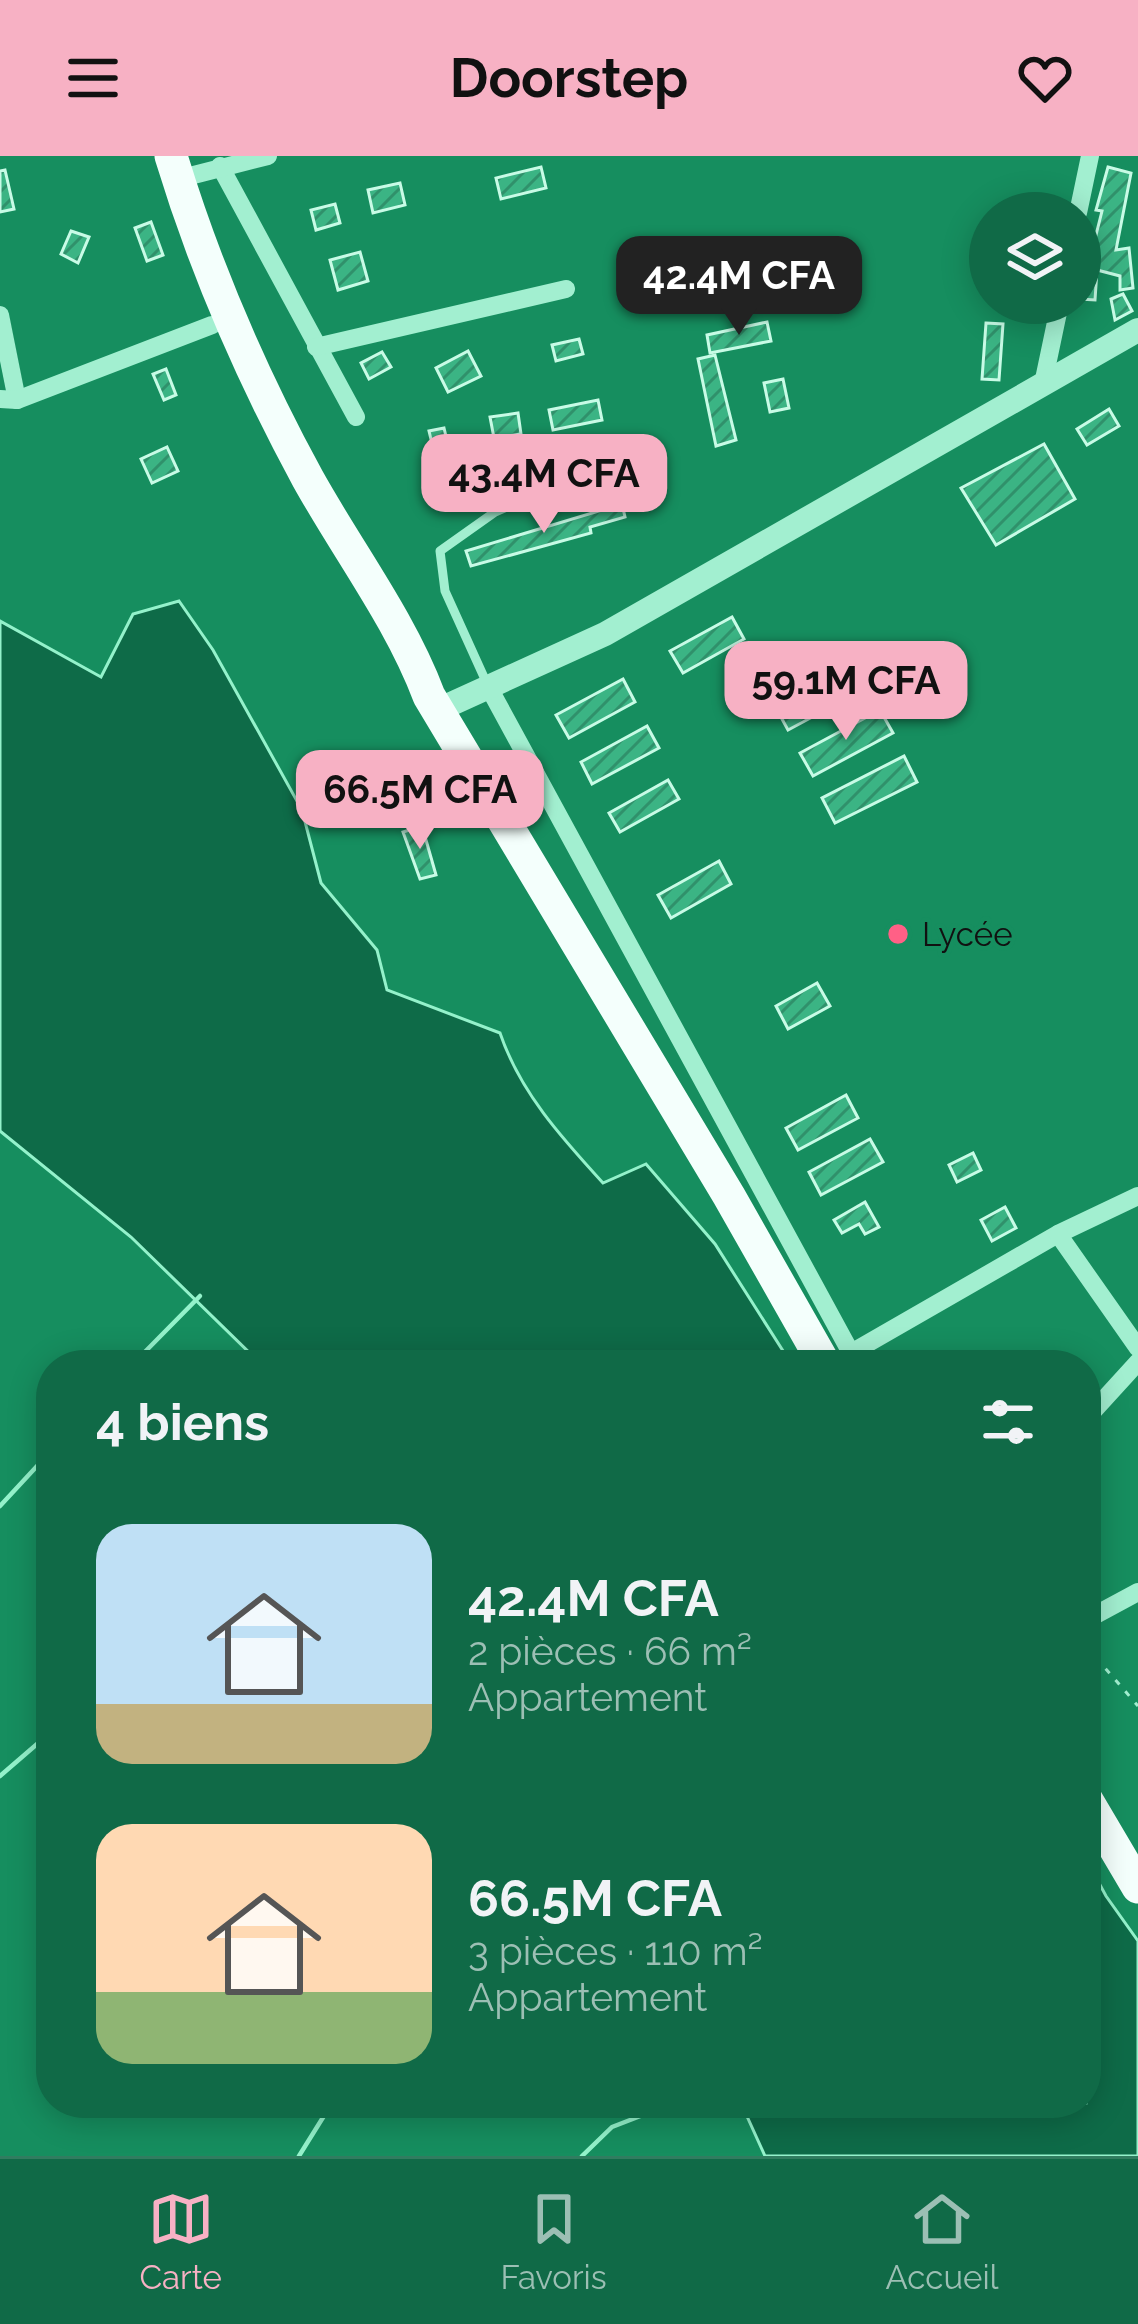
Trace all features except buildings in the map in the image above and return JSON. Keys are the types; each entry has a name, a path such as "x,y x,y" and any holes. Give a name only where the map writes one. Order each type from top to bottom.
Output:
{"highway":[{"path":"152,156 212,325 294,486 407,673 434,703"},
{"path":"174,167 242,351 309,479 416,661 434,703 729,1196 834,1350"},
{"path":"1101,1824 1138,1887"}],"street":[{"path":"174,167 220,166 268,156"},
{"path":"1082,192 1090,156"},
{"path":"220,166 356,417"},
{"path":"316,346 566,289"},
{"path":"0,316 9,400 212,325"},
{"path":"1043,384 1056,324"},
{"path":"434,703 488,686 605,634 1138,330"},
{"path":"488,686 836,1350"},
{"path":"862,1350 1058,1234 1138,1196"},
{"path":"1058,1234 1138,1348"},
{"path":"1101,1403 1138,1362"},
{"path":"1101,1612 1138,1592"}],"lane":[{"path":"488,686 446,591 440,551 495,512 542,492"}],"path":[{"path":"1101,1663 1138,1706"}],"shaded area":[{"path":"179,601 213,650 302,810 321,883 377,950 387,990 500,1033 530,1094 603,1183 646,1164 715,1244 782,1350 247,1350 131,1237 0,1131 0,621 101,677 133,614"},
{"path":"1101,1887 1138,1941 1138,2156 765,2156 748,2118 1101,2118"}],"waterway":[{"path":"147,1350 200,1296"},
{"path":"0,1506 36,1467"},
{"path":"0,1776 36,1745"},
{"path":"299,2156 323,2118"},
{"path":"582,2156 612,2127 635,2118"}],"place":[{"name":"Lycée","path":"898,934"}]}
